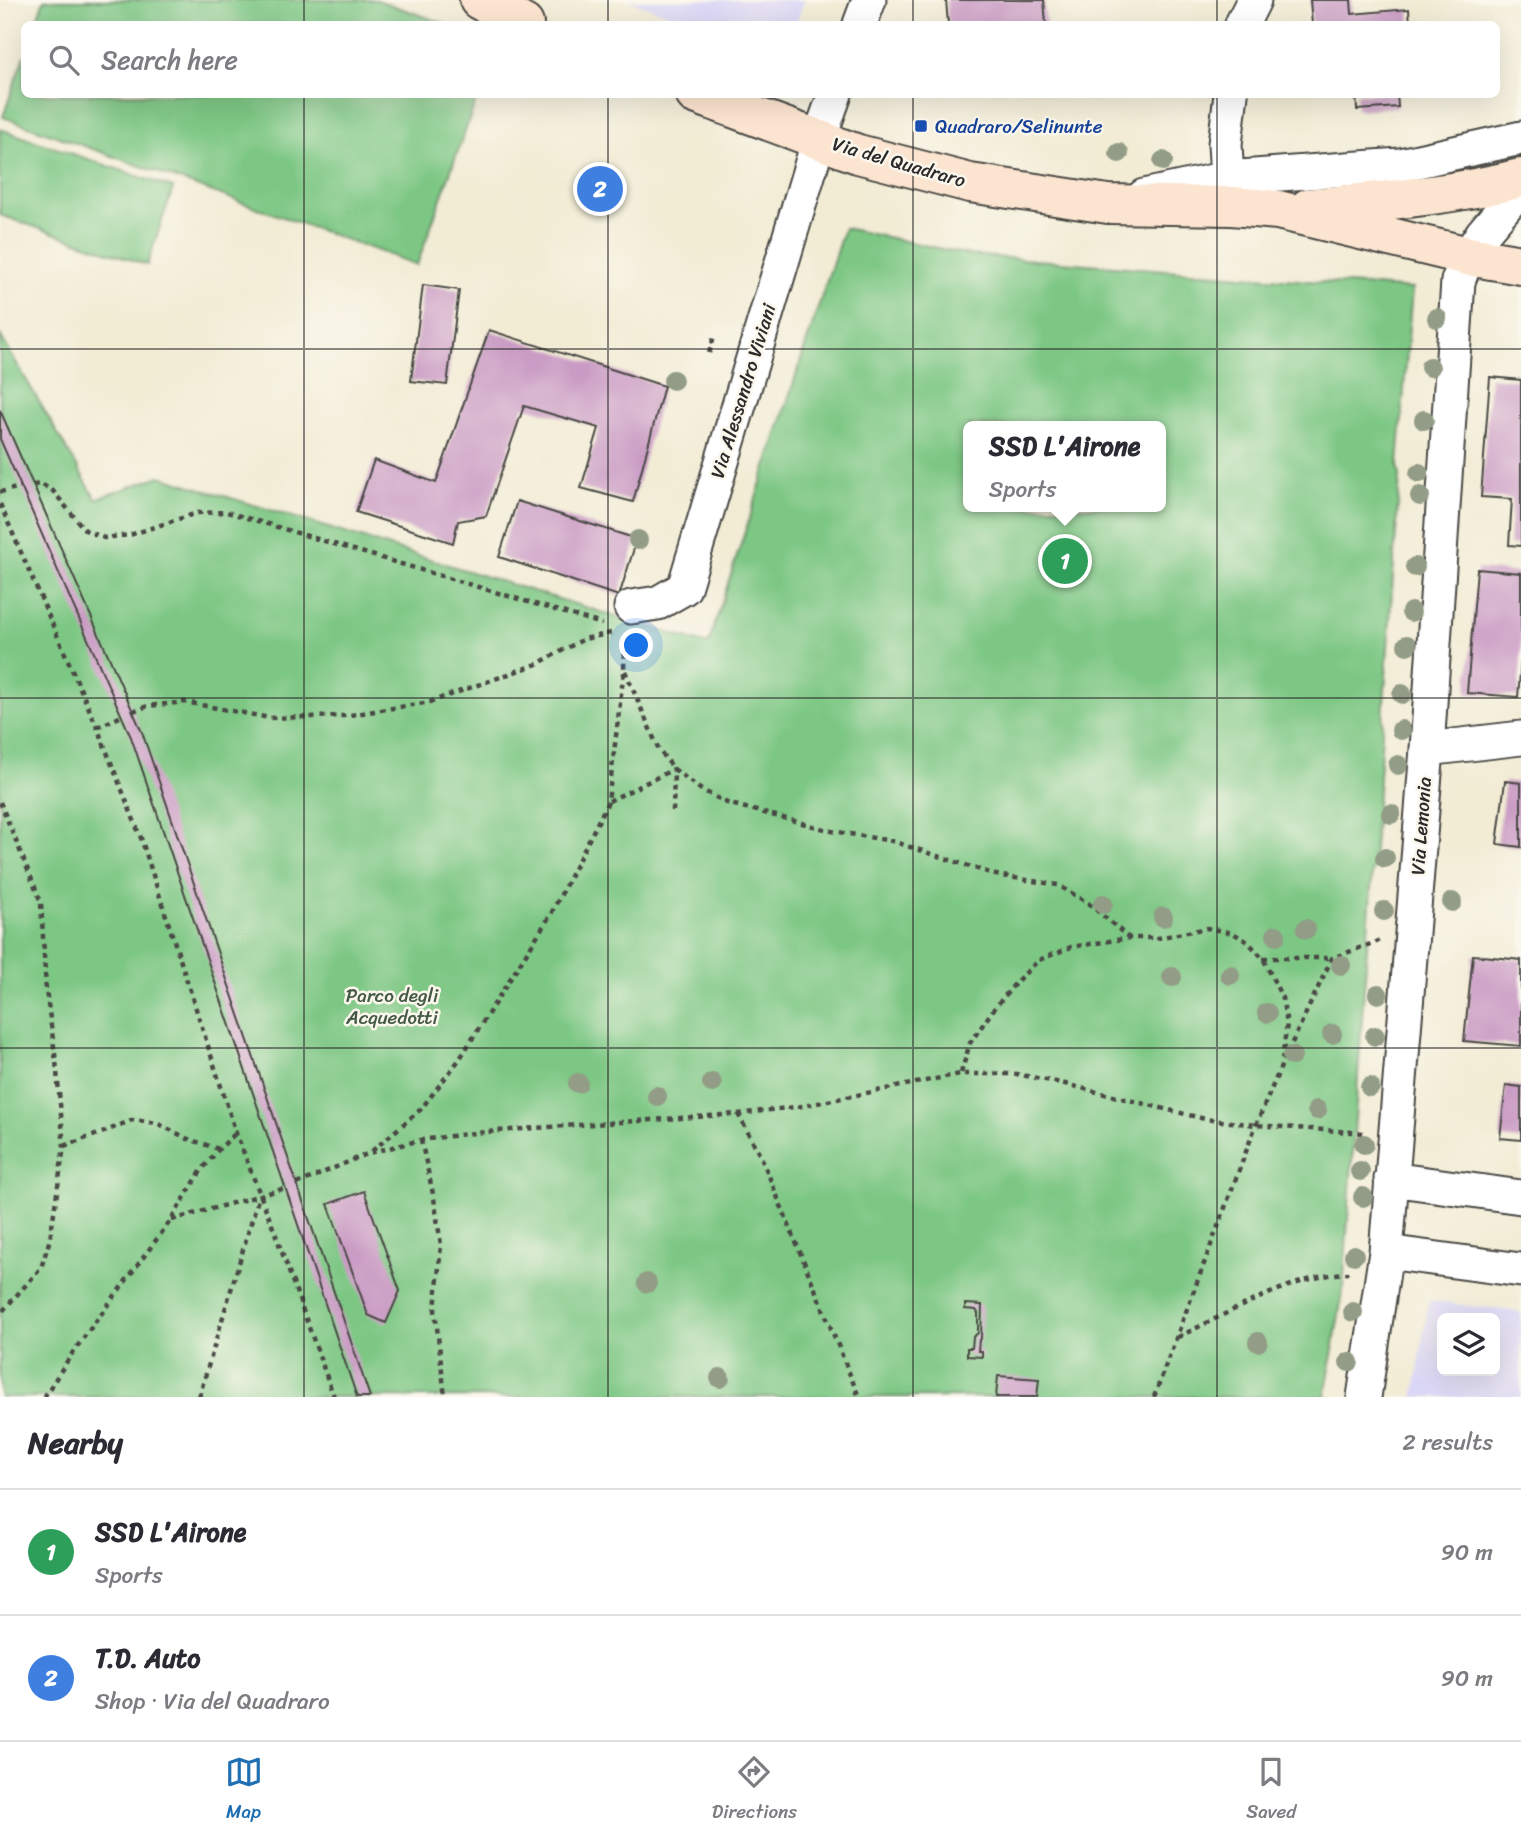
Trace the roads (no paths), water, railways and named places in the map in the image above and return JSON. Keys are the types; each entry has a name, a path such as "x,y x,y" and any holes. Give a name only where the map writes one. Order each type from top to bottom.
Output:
{"main road":[{"path":"480,0 518,21"},
{"name":"Via del Quadraro","path":"706,98 858,153 970,183 1108,204 1230,192 1278,211 1468,256 1521,265"},
{"name":"Via del Quadraro","path":"1278,211 1410,198 1478,188 1521,178"}],"street":[{"path":"861,21 869,0"},
{"path":"1244,21 1254,0"},
{"name":"Via Alessandro Viviani","path":"619,622 684,588 722,456 834,98"},
{"path":"1230,192 1225,144 1231,98"},
{"name":"Via del Quadraro","path":"1230,192 1399,165 1521,138"},
{"path":"1468,256 1482,234 1521,188"},
{"path":"1468,256 1521,245"},
{"name":"Via Lemonia","path":"1364,1397 1386,1252 1427,749 1458,281 1468,256"},
{"path":"1427,749 1521,738"},
{"path":"1391,1179 1521,1197"},
{"path":"1386,1252 1521,1270"}],"place":[{"name":"Quadraro/Selinunte","path":"921,126"},
{"name":"T.D. Auto","path":"600,189"},
{"name":"SSD L'Airone","path":"1065,561"}],"park label":[{"name":"Parco degli Acquedotti","path":"392,1006"}]}
